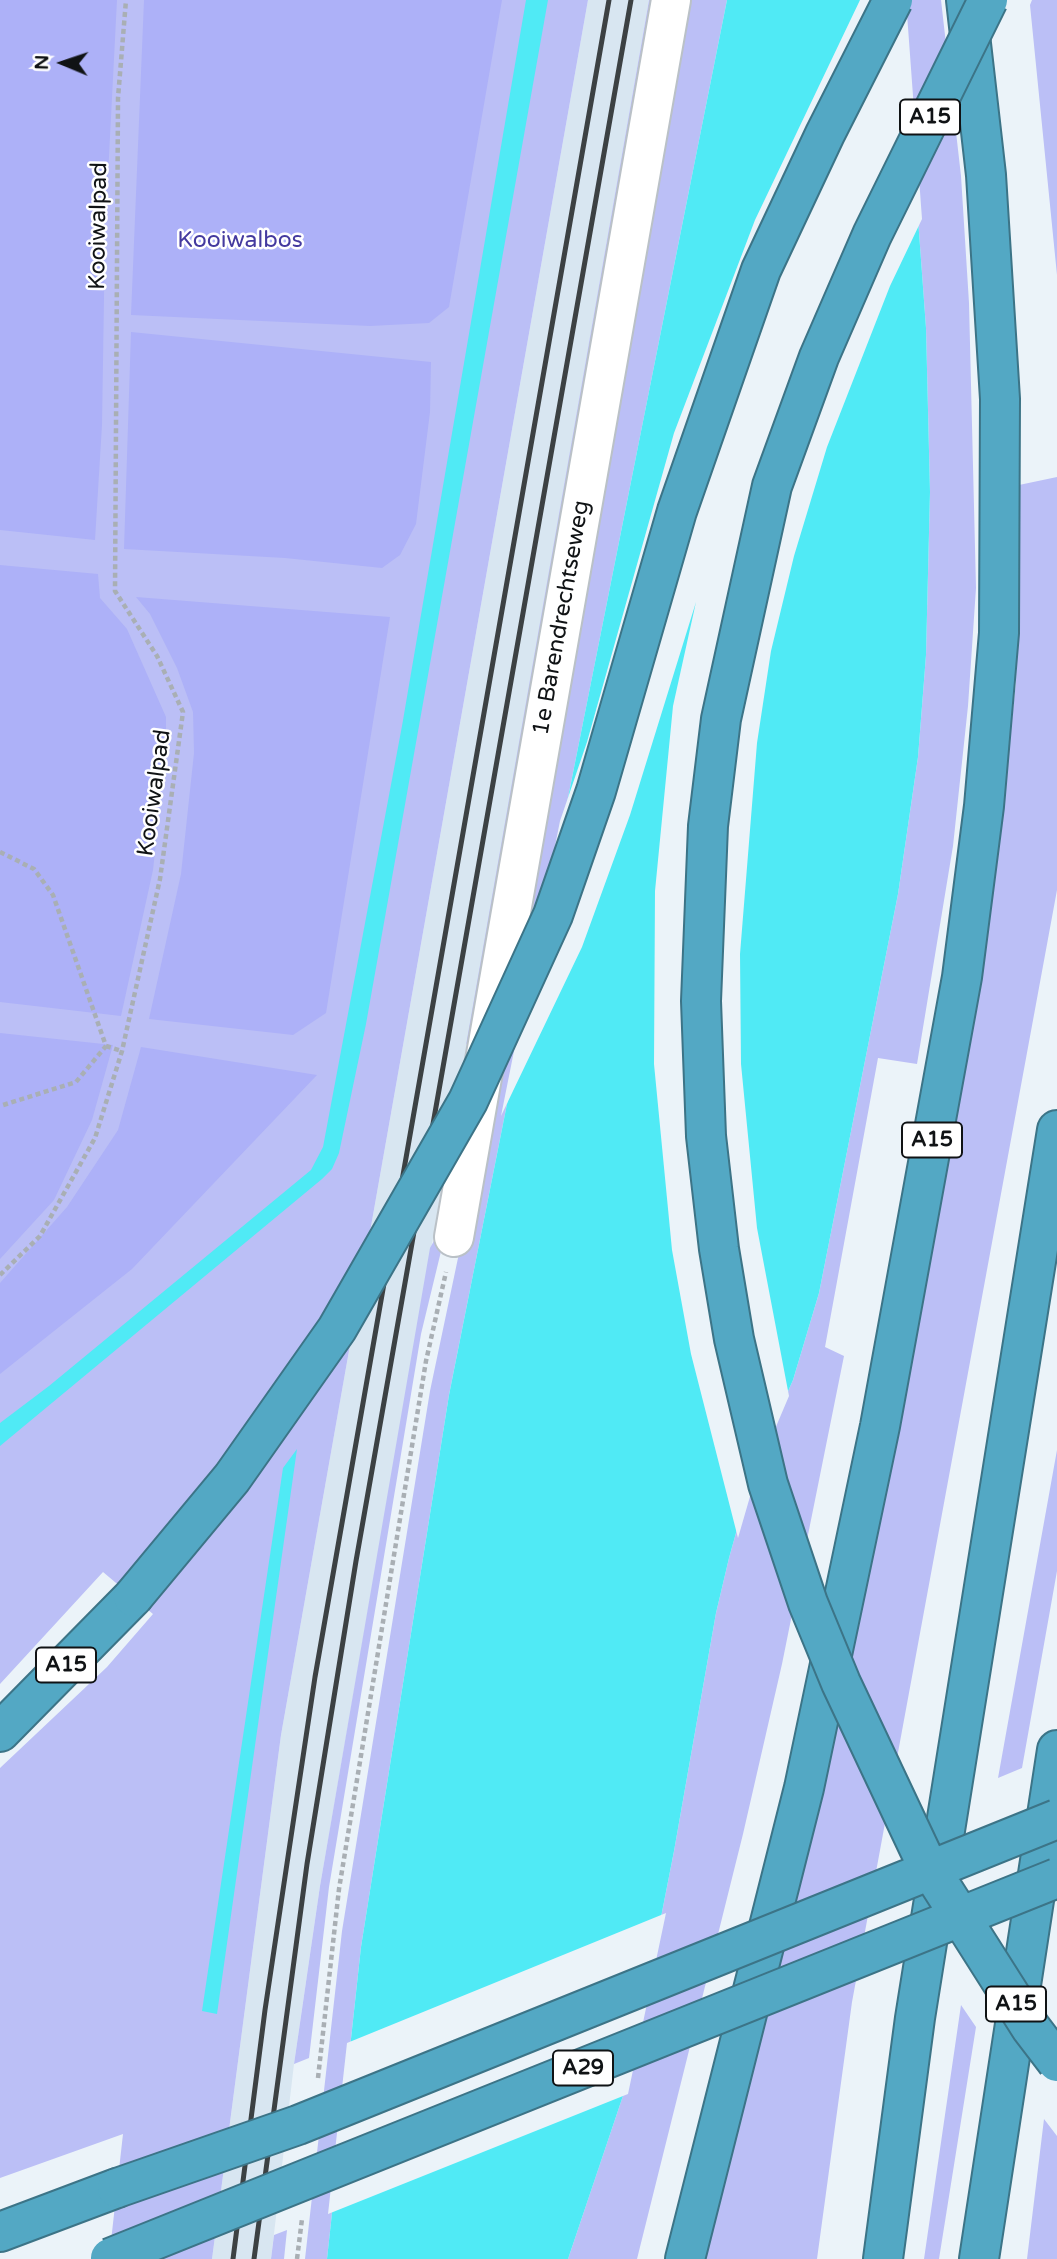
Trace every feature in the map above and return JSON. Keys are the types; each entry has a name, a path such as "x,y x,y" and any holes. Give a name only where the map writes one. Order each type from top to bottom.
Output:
{"highway":[{"name":"A15","path":"0,1732 133,1597 232,1478 337,1329 468,1101 553,915 596,791 677,511 761,270 825,134 893,0"},
{"name":"A15","path":"685,2259 804,1788 880,1426 962,977 984,806 999,633 1000,399 986,175 966,0"},
{"name":"A15","path":"988,0 872,235 819,357 772,486 721,719 708,826 701,1001 706,1136 719,1249 734,1339 768,1484 799,1576 841,1683 925,1861 1031,2028 1057,2062"},
{"path":"883,2259 919,1990 1057,1130"},
{"name":"A15","path":"979,2259 1057,1750"},
{"name":"A29","path":"0,2232 298,2125 1057,1819"},
{"name":"A29","path":"109,2259 1057,1878"}],"lane":[{"name":"1e Barendrechtseweg","path":"454,1237 671,0"}],"path":[{"name":"Kooiwalpad","path":"0,1275 40,1236 95,1138 122,1051 160,879 183,712 158,656 115,591 118,125 126,0"},
{"path":"0,852 34,869 53,895 106,1046"},
{"path":"106,1046 122,1051"},
{"path":"0,1106 76,1082 106,1046"},
{"path":"317,2081 339,1889 424,1370 454,1237"},
{"path":"297,2259 302,2218"}],"shaded area":[{"path":"526,0 548,0 366,1024 339,1153 332,1169 322,1179 0,1446 0,1423 49,1386 311,1170 323,1147 402,726"},
{"path":"588,0 649,0 320,1886 294,2064 271,2259 212,2259 281,1735"},
{"path":"727,0 902,0 926,328 930,492 926,655 918,757 898,894 819,1293 793,1380 754,1468 716,1613 674,1851 630,2075 568,2259 327,2259 361,1947 449,1395"},
{"path":"297,1449 217,2014 202,2011 283,1468"}],"green space":[{"name":"Kooiwalbos","path":"0,0 588,0 281,1735 212,2259 109,2259 123,2134 0,2178 0,1768 107,1667 153,1614 103,1572 0,1684"},
{"path":"0,0 117,0 105,234 102,425 95,540 0,530"},
{"path":"144,0 502,0 449,307 429,323 370,326 131,315"},
{"path":"649,0 657,0 486,1006 466,1045"},
{"path":"680,0 727,0 449,1395 361,1947 327,2259 305,2259 342,1931 430,1391 462,1239"},
{"path":"902,0 941,0 961,176 969,303 976,588 968,706 953,846 917,1064 878,1058 825,1347 844,1356 782,1664 743,1834 637,2259 568,2259 630,2075 674,1851 716,1613 754,1468 793,1380 819,1293 898,894 918,757 926,655 930,492 926,328"},
{"path":"1032,0 1057,0 1057,275 1030,5"},
{"path":"131,332 431,362 430,412 416,524 400,555 382,568 285,558 124,549"},
{"path":"1057,477 1057,890 852,2002 817,2259 703,2259 760,2040 859,1623 972,1028 994,881 1016,682 1019,485"},
{"path":"0,565 98,574 100,598 127,629 166,717 166,752 153,870 121,1016 0,1002"},
{"path":"136,597 390,617 326,1013 293,1035 149,1019 181,874 194,753 193,712 177,668 150,614"},
{"path":"0,1033 113,1045 92,1120 54,1200 0,1259"},
{"path":"141,1047 317,1075 132,1269 0,1374 0,1283 67,1207 118,1130"},
{"path":"451,1210 421,1334 329,1887 309,2058 294,2064 320,1886 430,1248"},
{"path":"1057,1450 1057,1571 1022,1768 998,1778"},
{"path":"961,2005 976,2027 939,2259 924,2259"},
{"path":"1044,2119 1057,2136 1057,2259 1027,2259"},
{"path":"287,2230 284,2259 271,2259 274,2235"}],"pier":[{"path":"860,0 906,0 922,219 890,286 827,447 794,556 771,651 757,743 740,954 741,1064 757,1228 789,1396 758,1469 738,1538 691,1354 672,1250 654,1064 655,891 673,706 696,602 630,815 582,947 501,1116 560,821 587,742 674,433 755,220"},
{"path":"666,1913 628,2094 328,2214 347,2043"}],"railway":[{"path":"233,2259 265,2010 315,1677 609,0"},
{"path":"254,2259 307,1864 356,1561 631,0"}]}
